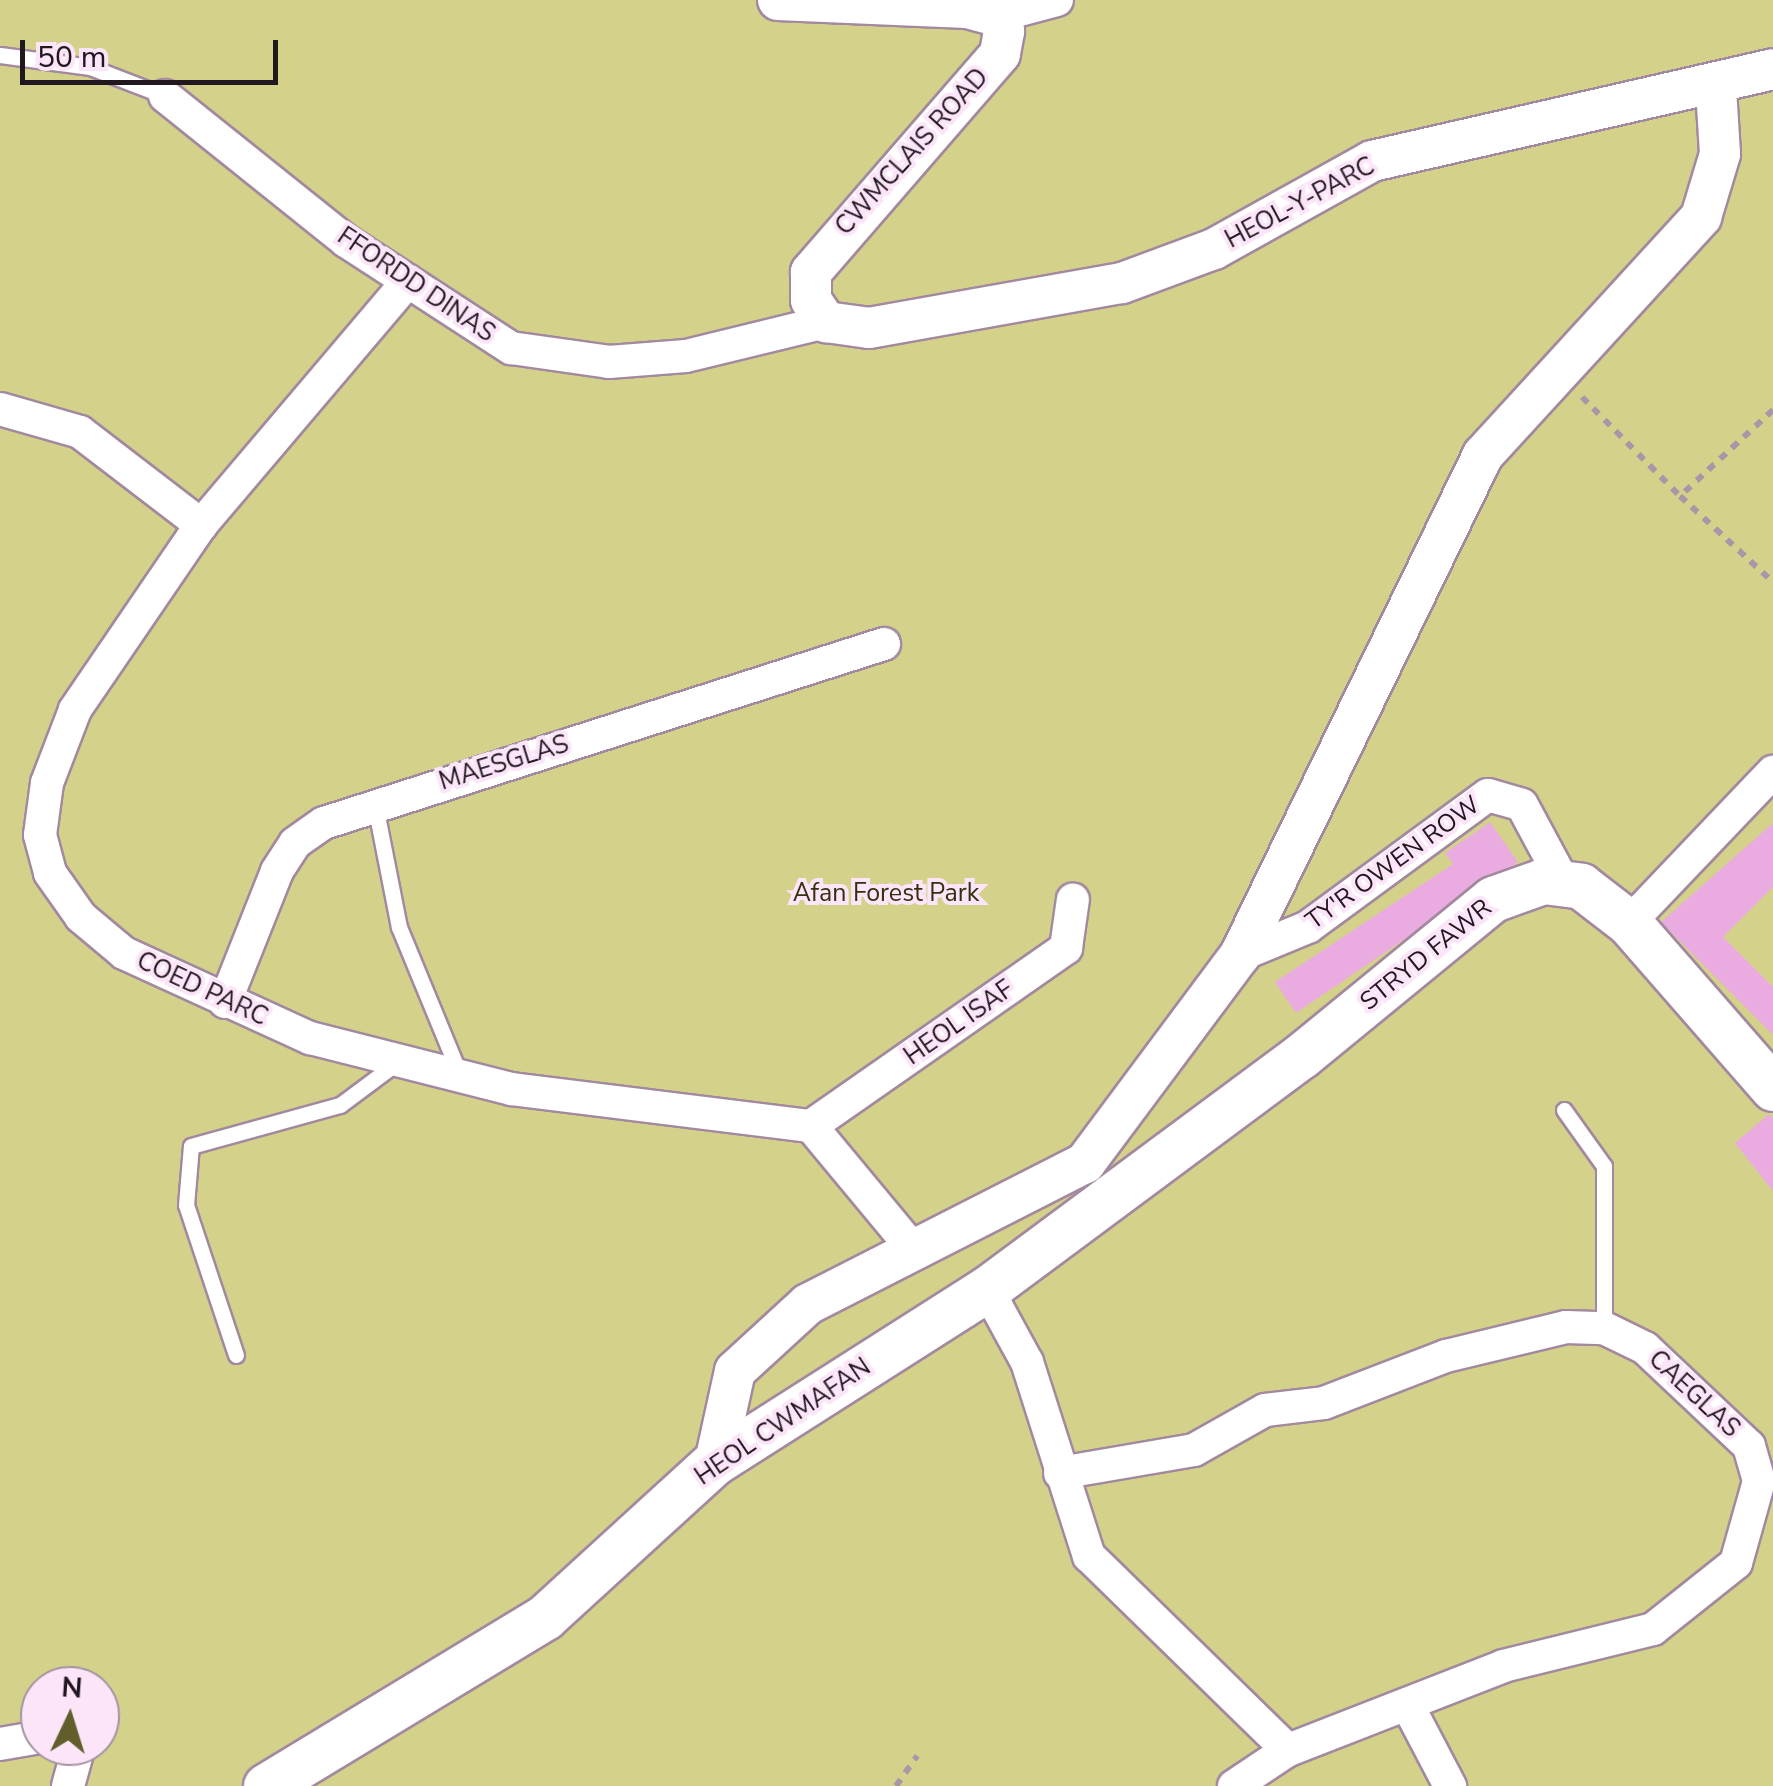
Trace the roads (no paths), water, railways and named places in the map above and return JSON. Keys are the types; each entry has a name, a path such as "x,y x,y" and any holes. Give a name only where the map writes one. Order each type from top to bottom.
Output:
{"main road":[{"path":"1563,882 1629,923 1773,1088"},
{"name":"STRYD FAWR","path":"1302,1056 1493,899 1563,882"},
{"name":"HEOL CWMAFAN","path":"266,1786 545,1618 715,1462 987,1289 1302,1056"}],"street":[{"path":"778,0 996,16 1057,0"},
{"name":"CWMCLAIS ROAD","path":"826,322 811,300 811,272 1000,54 996,16"},
{"name":"HEOL-Y-PARC","path":"826,322 869,328 1122,283 1214,249 1372,161 1716,88 1773,69"},
{"path":"715,1462 734,1370 808,1304 1085,1162 1240,955 1483,456 1554,370 1701,217 1720,154 1716,88"},
{"name":"FFORDD DINAS","path":"165,96 408,281 511,348 609,362 686,356 826,322"},
{"name":"COED PARC","path":"408,281 201,524 74,710 40,834 50,873 81,917 124,953 226,1002 396,1064 460,1078 811,1126"},
{"path":"0,409 80,432 201,524"},
{"name":"MAESGLAS","path":"226,1002 295,843 375,805 884,644"},
{"path":"1629,923 1773,772"},
{"name":"TY'R OWEN ROW","path":"1240,955 1308,927 1488,795 1522,805 1563,882"},
{"name":"HEOL ISAF","path":"811,1126 1066,948 1073,899"},
{"path":"811,1126 914,1250"},
{"path":"987,1289 1026,1362 1089,1556 1288,1750"},
{"name":"CAEGLAS","path":"1060,1473 1194,1450 1264,1410 1324,1403 1446,1356 1566,1327 1604,1328 1645,1348 1748,1446 1759,1481 1736,1563 1653,1629 1504,1666 1288,1750 1234,1786"},
{"path":"1407,1704 1450,1786"}],"lane":[{"path":"0,56 90,67 165,96"},
{"path":"375,805 399,927 460,1078"},
{"path":"236,1355 186,1204 191,1146 340,1105 396,1064"},
{"path":"1564,1110 1604,1166 1604,1328"}],"park label":[{"name":"Afan Forest Park","path":"886,893"}]}
